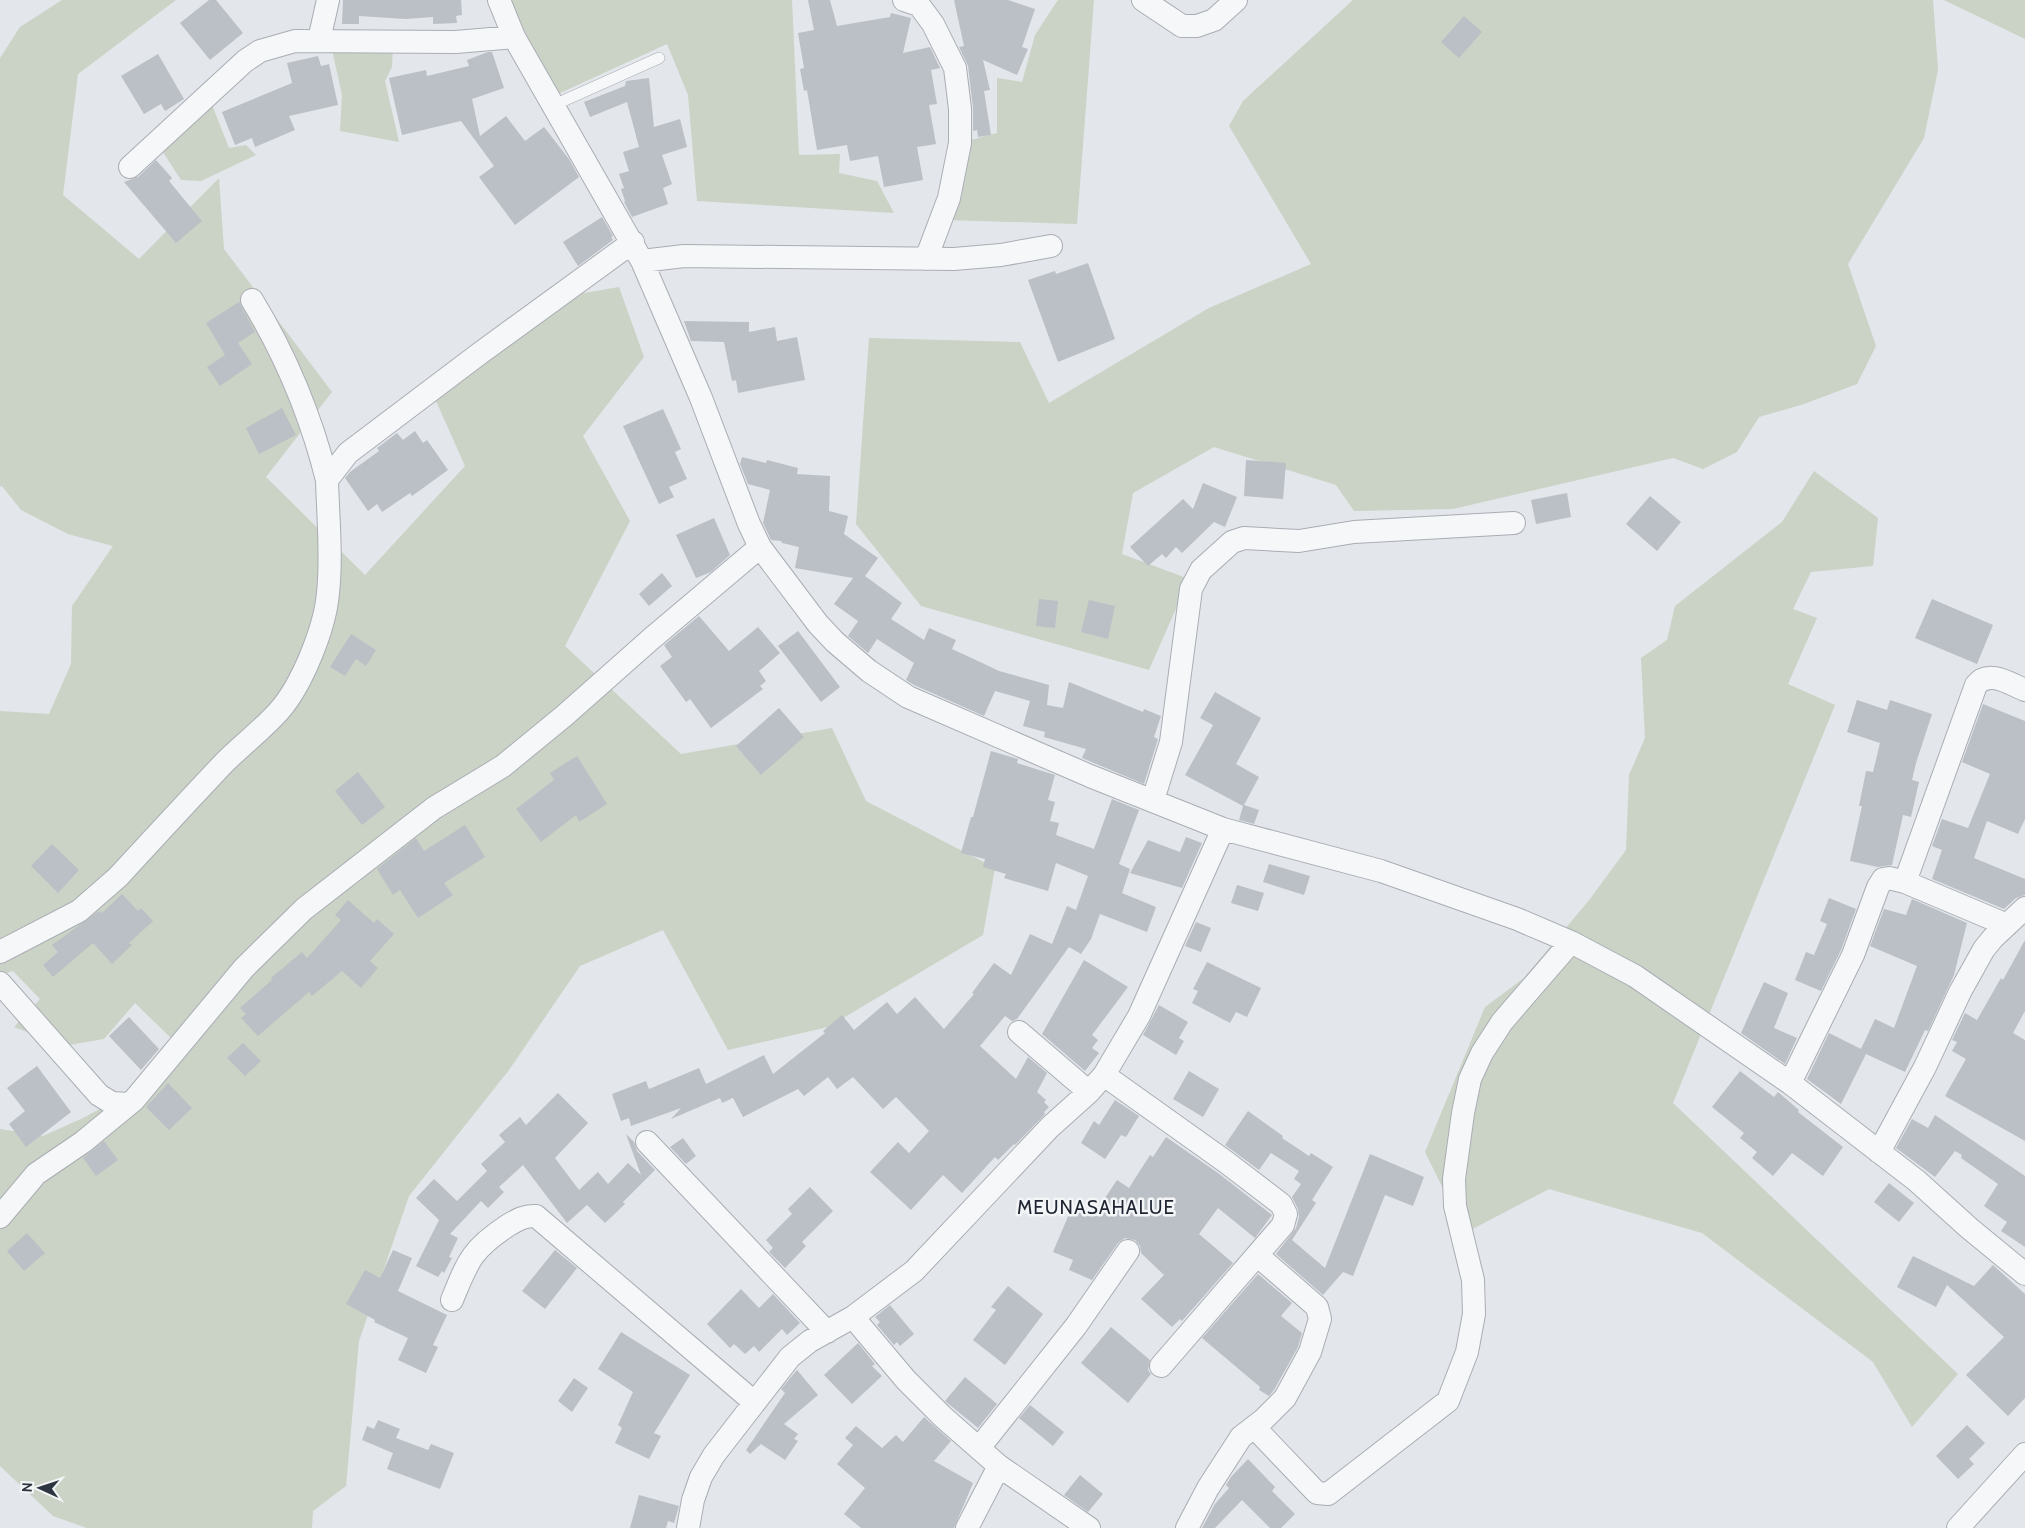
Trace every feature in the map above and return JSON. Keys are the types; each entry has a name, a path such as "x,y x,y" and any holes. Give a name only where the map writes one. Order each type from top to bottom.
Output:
{"street":[{"path":"319,40 328,0"},
{"path":"499,0 514,37 638,251 701,398 749,524 760,547 818,624 835,642 869,671 908,697 1090,776 1223,829 1381,871 1517,919 1571,942 1635,976 1790,1083 1917,1181 1968,1228 2025,1274"},
{"path":"904,0 919,5 932,24 955,68 960,109 960,143 949,198 926,259"},
{"path":"1143,0 1182,26 1197,26 1214,20 1236,0"},
{"path":"130,167 245,61 260,51 295,40 456,42 514,37"},
{"path":"327,480 348,453 479,354 638,251 684,256 954,259 1001,255 1051,246"},
{"path":"0,952 79,911 118,877 226,762 279,711 291,695 314,646 328,594 327,480 319,446 298,388 275,337 252,300"},
{"path":"1153,800 1171,742 1191,589 1201,570 1232,542 1244,538 1298,541 1354,532 1514,523"},
{"path":"0,1217 36,1174 83,1142 129,1104 156,1075 244,968 304,909 434,808 503,766 760,547"},
{"path":"1905,882 1976,685 1979,681 1988,677 2000,679 2025,690"},
{"path":"688,1528 692,1500 701,1478 714,1455 790,1358 810,1342 853,1317 914,1271 1050,1127 1089,1092 1104,1075 1138,1016 1223,829"},
{"path":"1790,1083 1854,955 1883,879 1889,878 1905,882 2007,925"},
{"path":"1880,1152 1925,1067 1960,992 1984,949 2025,908"},
{"path":"1254,1427 1317,1493 1328,1494 1448,1401 1467,1352 1474,1314 1473,1280 1455,1206 1454,1179 1462,1113 1470,1079 1482,1052 1502,1022 1571,942"},
{"path":"0,982 99,1095 112,1103 129,1104"},
{"path":"1019,1032 1089,1092"},
{"path":"1104,1075 1226,1162 1281,1204 1286,1214 1283,1225 1160,1366"},
{"path":"647,1142 827,1332"},
{"path":"452,1300 467,1264 479,1247 520,1218 536,1216 754,1402"},
{"path":"979,1448 1076,1326 1128,1251"},
{"path":"1187,1528 1208,1488 1241,1437 1285,1398 1310,1352 1320,1319 1317,1307 1257,1255"},
{"path":"853,1317 906,1380 943,1417 999,1466 1088,1528"},
{"path":"1958,1528 2025,1454"},
{"path":"967,1528 999,1466"}],"lane":[{"path":"554,105 659,58"}],"green space":[{"path":"62,0 176,0 78,74 63,195 139,259 219,178 224,249 332,392 266,477 365,575 465,466 433,394 556,298 619,287 644,357 583,436 630,521 565,646 681,754 832,728 866,801 995,868 983,935 828,1027 728,1050 663,930 580,966 509,1070 409,1196 359,1341 346,1486 313,1511 312,1528 87,1528 53,1516 0,1466 0,1129 43,1136 83,1118 144,1085 173,1040 135,1003 104,1039 63,1046 14,1027 40,999 13,971 0,975 0,711 49,714 71,664 72,606 113,546 68,534 21,510 2,486 0,487 0,58 20,27"},
{"path":"508,0 792,0 799,155 840,154 839,173 877,181 894,213 697,201 688,95 667,44 558,94"},
{"path":"1058,0 1094,0 1077,224 947,220 971,140 997,133 997,78 1022,82 1035,35"},
{"path":"1353,0 1933,0 1938,70 1924,138 1848,264 1876,346 1857,384 1804,404 1759,417 1737,452 1703,469 1673,458 1453,509 1354,511 1336,485 1214,447 1133,493 1122,554 1189,579 1149,670 921,606 856,524 869,338 1020,342 1049,403 1209,308 1311,264 1229,126 1243,101"},
{"path":"1944,0 2025,0 2025,39"},
{"path":"331,45 393,47 392,67 385,81 399,142 340,131 342,95"},
{"path":"212,105 229,148 246,145 256,155 201,181 181,180 161,149"},
{"path":"1814,471 1878,518 1873,566 1811,572 1793,609 1817,618 1788,684 1835,705 1673,1103 1958,1374 1912,1427 1873,1362 1702,1233 1549,1189 1465,1233 1425,1152 1485,1007 1524,978 1590,899 1626,850 1629,775 1645,738 1641,658 1667,640 1675,606 1782,522"}],"building":[{"path":"209,0 216,0 243,33 210,60 180,23"},
{"path":"343,0 461,0 462,15 456,16 457,23 433,24 433,17 406,19 359,16 359,24 342,24"},
{"path":"808,0 830,0 837,26 890,17 891,13 911,18 903,53 930,47 940,68 931,70 937,104 929,105 936,144 917,147 923,180 884,187 878,156 850,161 847,145 817,150 807,90 804,91 800,69 804,68 798,33 814,30"},
{"path":"954,0 1008,0 1035,9 1022,47 1028,49 1017,75 983,60 990,90 984,91 991,135 978,137 977,130 973,131 973,108 968,66 959,47 964,46"},
{"path":"1464,16 1482,32 1459,58 1441,42"},
{"path":"492,52 504,88 472,99 480,136 506,116 525,141 544,127 569,159 579,177 515,225 479,177 494,166 461,121 402,135 389,78 426,70 427,76 469,66 467,60"},
{"path":"158,54 184,99 165,111 161,104 144,114 121,76"},
{"path":"318,56 321,66 329,64 338,105 289,116 295,130 255,147 252,138 235,145 222,112 292,83 287,63"},
{"path":"649,78 654,127 680,119 687,147 662,155 672,184 663,188 668,204 632,217 624,202 621,189 624,188 619,174 629,171 623,152 639,147 627,102 590,117 584,102 625,86 626,81"},
{"path":"156,160 172,178 169,181 202,221 176,243 124,182 138,177"},
{"path":"602,217 613,236 611,237 613,240 578,266 563,242"},
{"path":"1088,263 1115,339 1058,362 1028,280 1055,271 1056,274"},
{"path":"239,302 255,332 238,343 252,364 220,386 207,367 225,355 206,323"},
{"path":"684,321 749,322 749,332 775,327 777,341 797,337 805,380 738,393 736,380 732,381 724,342 691,341"},
{"path":"282,408 296,435 259,454 246,428"},
{"path":"663,409 681,449 675,452 687,479 669,487 674,497 659,504 623,426"},
{"path":"415,431 423,443 427,440 448,470 412,496 410,493 382,512 377,504 368,511 345,478 350,472 379,451 377,448 397,433 403,440"},
{"path":"742,457 766,463 767,460 798,468 797,474 830,476 829,511 848,516 844,534 878,558 865,576 902,603 891,619 924,640 929,628 956,640 952,649 999,671 1049,685 1047,705 1063,708 1069,682 1143,712 1144,709 1161,716 1154,737 1158,739 1144,784 1082,758 1086,749 1044,737 1045,732 1023,726 1030,701 995,691 984,716 906,680 914,663 877,639 868,653 848,636 858,621 834,604 853,578 795,568 799,547 771,540 763,523 770,490 748,484 740,464"},
{"path":"1246,460 1286,463 1283,499 1244,496"},
{"path":"1203,483 1237,497 1225,527 1214,522 1182,553 1176,547 1166,558 1162,554 1148,566 1130,547 1183,499 1193,509"},
{"path":"1567,493 1571,517 1536,524 1531,500"},
{"path":"1650,496 1681,522 1657,551 1626,524"},
{"path":"714,518 730,555 711,572 696,578 676,535"},
{"path":"662,573 672,586 649,606 639,594"},
{"path":"1039,599 1058,601 1055,628 1036,626"},
{"path":"1932,599 1993,625 1977,664 1915,638"},
{"path":"1089,600 1115,606 1108,639 1081,632"},
{"path":"699,616 729,651 758,627 780,653 759,671 766,681 760,686 763,689 711,728 690,699 686,702 660,666 672,657 664,645"},
{"path":"798,631 840,687 821,702 778,646"},
{"path":"351,634 376,650 366,666 356,659 345,676 330,667"},
{"path":"1215,692 1261,718 1236,764 1259,777 1244,805 1259,810 1254,824 1239,820 1243,806 1185,775 1213,725 1200,718"},
{"path":"1857,700 1887,710 1890,700 1932,714 1912,780 1919,782 1911,817 1903,815 1892,865 1878,867 1850,861 1862,806 1859,806 1866,771 1873,772 1880,743 1847,732"},
{"path":"1983,704 2025,721 2025,819 2018,834 1987,821 1974,858 2025,879 2025,895 2016,898 2004,909 1932,879 1942,850 1932,846 1942,819 1968,828 1990,774 1962,762"},
{"path":"779,708 804,737 761,775 736,746"},
{"path":"991,751 1018,759 1017,763 1055,775 1048,800 1055,802 1050,821 1059,823 1056,835 1094,849 1112,799 1139,810 1119,864 1130,869 1122,893 1156,907 1147,932 1100,914 1091,939 1081,954 1069,947 1017,1019 1012,1021 1005,1016 980,1046 1016,1079 1028,1057 1047,1073 1037,1092 1046,1100 1044,1102 1049,1107 1044,1112 1045,1114 1015,1145 998,1160 995,1157 962,1193 943,1175 911,1210 870,1172 898,1142 909,1153 929,1131 896,1097 883,1109 853,1077 837,1089 828,1077 804,1096 798,1089 743,1117 733,1098 722,1103 720,1098 671,1119 681,1108 631,1126 629,1118 621,1121 612,1094 646,1081 649,1089 699,1068 706,1084 764,1055 773,1074 825,1033 823,1031 842,1015 854,1030 887,1002 897,1014 915,997 944,1029 974,994 972,993 994,963 1011,975 1030,934 1052,944 1067,906 1076,910 1088,876 1056,863 1048,891 1004,878 1006,874 983,867 985,859 961,853"},
{"path":"577,756 607,804 579,822 576,815 541,842 516,809 554,780 550,773"},
{"path":"358,772 385,807 362,825 335,791"},
{"path":"465,825 485,857 444,883 453,895 418,918 400,890 393,895 377,869 416,838 424,851"},
{"path":"1186,837 1202,843 1182,888 1130,873 1148,840 1180,852"},
{"path":"52,844 79,870 58,893 31,866"},
{"path":"1269,864 1310,876 1304,895 1263,882"},
{"path":"1237,885 1264,893 1258,911 1231,903"},
{"path":"122,894 138,911 141,908 153,921 129,943 132,945 112,964 93,943 53,977 43,965 58,952 52,945 99,911 102,913"},
{"path":"1829,898 1856,909 1841,950 1821,991 1795,980 1806,952 1814,955 1827,924 1820,921"},
{"path":"1912,899 1967,923 1954,975 1928,1031 1925,1030 1905,1072 1866,1054 1841,1104 1807,1079 1829,1033 1861,1049 1875,1019 1894,1028 1917,966 1870,946 1884,909 1906,915"},
{"path":"348,900 374,923 377,919 394,934 370,961 378,968 361,988 342,971 312,996 309,992 258,1036 241,1018 246,1014 240,1008 302,952 307,958 341,920 335,915"},
{"path":"1196,922 1211,928 1201,952 1185,946"},
{"path":"2025,940 2025,1011 2013,1033 2025,1040 2025,1141 1945,1096 1966,1059 1952,1051 1957,1042 1952,1040 1965,1013 1977,1020 2001,978 2003,980"},
{"path":"1084,960 1128,987 1092,1035 1098,1040 1092,1048 1099,1053 1085,1071 1042,1034"},
{"path":"1207,962 1261,988 1247,1017 1236,1012 1230,1023 1192,1003 1198,991 1193,989"},
{"path":"1764,982 1788,993 1774,1028 1797,1038 1785,1064 1741,1033"},
{"path":"1159,1005 1188,1022 1179,1038 1184,1041 1176,1055 1143,1035"},
{"path":"129,1017 159,1049 141,1070 109,1036"},
{"path":"243,1043 261,1061 245,1076 227,1058"},
{"path":"37,1066 71,1112 26,1147 9,1124 25,1111 7,1088"},
{"path":"1189,1071 1219,1089 1203,1117 1173,1099"},
{"path":"1740,1071 1774,1097 1778,1092 1799,1110 1798,1112 1843,1147 1823,1176 1792,1153 1773,1176 1752,1158 1757,1152 1740,1138 1744,1133 1712,1107"},
{"path":"168,1083 192,1108 169,1130 146,1107"},
{"path":"558,1093 588,1123 555,1158 579,1190 598,1172 608,1184 628,1163 641,1175 626,1134 634,1142 637,1151 655,1170 623,1202 625,1204 605,1223 587,1205 567,1223 523,1165 499,1187 504,1192 488,1208 481,1201 450,1234 458,1238 449,1257 452,1258 444,1273 442,1271 438,1277 416,1266 439,1220 416,1198 434,1179 457,1201 487,1171 481,1164 505,1142 499,1135 520,1117 526,1125"},
{"path":"1115,1100 1139,1116 1126,1137 1121,1135 1105,1159 1081,1143 1094,1121 1099,1125"},
{"path":"1248,1111 1283,1136 1282,1138 1309,1156 1311,1153 1333,1167 1312,1200 1316,1203 1292,1240 1325,1268 1370,1154 1424,1177 1413,1206 1385,1195 1353,1276 1343,1272 1323,1295 1276,1254 1296,1228 1299,1217 1298,1209 1292,1197 1301,1184 1294,1179 1299,1171 1271,1153 1259,1170 1225,1145"},
{"path":"1935,1115 2025,1176 2025,1247 2001,1231 2007,1222 1984,1206 1998,1184 1961,1158 1962,1155 1955,1151 1935,1177 1896,1148 1912,1119 1928,1128"},
{"path":"1166,1137 1218,1173 1272,1215 1255,1238 1218,1208 1199,1234 1233,1263 1182,1321 1180,1319 1172,1327 1141,1299 1164,1275 1141,1253 1140,1246 1135,1240 1125,1238 1118,1243 1092,1280 1069,1270 1073,1260 1053,1252 1072,1207 1093,1216 1117,1180 1129,1188 1150,1155 1153,1157"},
{"path":"683,1138 696,1156 686,1164 670,1147"},
{"path":"104,1141 118,1160 96,1176 83,1158"},
{"path":"1889,1183 1914,1203 1899,1222 1874,1202"},
{"path":"810,1187 833,1211 802,1242 806,1246 785,1268 769,1252 773,1248 766,1240 792,1214 788,1209"},
{"path":"27,1233 45,1253 24,1271 7,1251"},
{"path":"393,1250 412,1258 398,1291 447,1315 433,1345 438,1347 426,1373 398,1360 408,1338 374,1322 375,1320 346,1304 365,1270 380,1278"},
{"path":"555,1250 577,1268 545,1309 522,1291"},
{"path":"1913,1256 1974,1286 1993,1265 2025,1294 2025,1398 2008,1416 1966,1375 2004,1337 1947,1285 1936,1307 1897,1287"},
{"path":"1258,1274 1292,1303 1281,1316 1302,1333 1298,1347 1269,1396 1259,1390 1260,1387 1202,1338"},
{"path":"1008,1286 1043,1314 1005,1365 973,1340 996,1310 991,1307"},
{"path":"741,1289 759,1308 773,1294 800,1323 787,1335 782,1329 759,1352 754,1346 745,1354 734,1344 730,1348 707,1324"},
{"path":"890,1305 914,1334 900,1346 897,1342 894,1345 877,1325 880,1322 875,1317"},
{"path":"1111,1327 1150,1360 1148,1370 1151,1374 1128,1403 1081,1363"},
{"path":"621,1332 690,1375 654,1433 661,1436 649,1459 615,1443 622,1428 618,1425 633,1392 598,1369"},
{"path":"858,1343 875,1364 872,1366 882,1376 852,1404 824,1375"},
{"path":"797,1370 818,1395 784,1424 798,1434 794,1439 798,1441 785,1460 761,1444 750,1454 746,1450 785,1393 781,1389"},
{"path":"965,1377 997,1404 978,1428 945,1401"},
{"path":"574,1378 588,1388 572,1412 558,1401"},
{"path":"1030,1405 1064,1432 1053,1446 1019,1418"},
{"path":"924,1417 951,1441 934,1461 973,1483 954,1528 861,1528 844,1514 865,1488 837,1464 853,1445 845,1438 856,1426 882,1448 896,1435 903,1442"},
{"path":"378,1420 400,1429 396,1438 428,1450 431,1444 454,1453 440,1489 387,1469 393,1453 362,1440 367,1426 374,1429"},
{"path":"1967,1425 1985,1443 1969,1459 1974,1464 1958,1479 1936,1456"},
{"path":"1248,1459 1275,1487 1272,1491 1295,1514 1281,1528 1270,1528 1242,1500 1215,1528 1202,1528 1215,1504 1229,1488 1226,1485 1231,1477"},
{"path":"1080,1475 1103,1494 1088,1512 1064,1495"},
{"path":"639,1495 679,1506 674,1523 668,1521 666,1528 630,1528"}],"district":[{"name":"MEUNASAHALUE","path":"1096,1207"}]}
